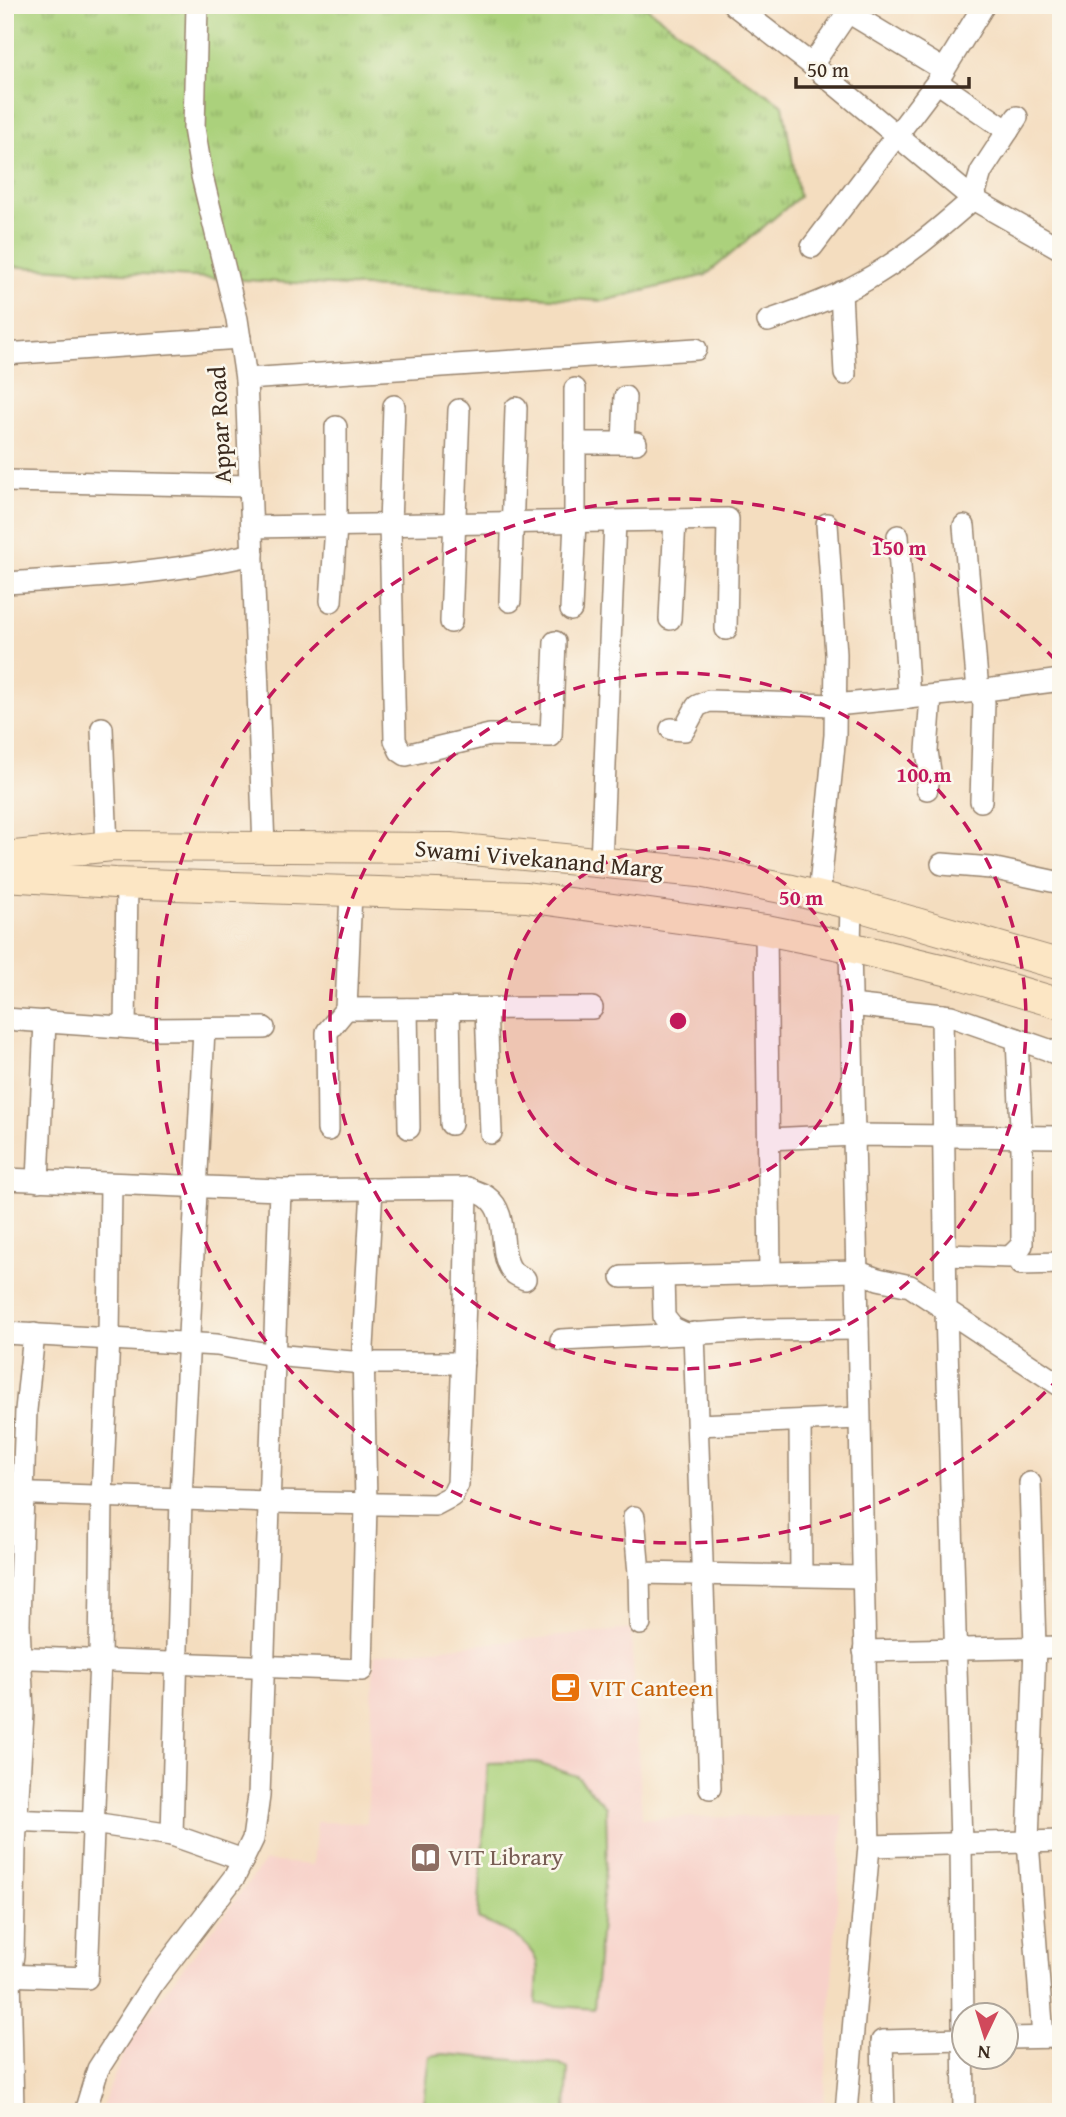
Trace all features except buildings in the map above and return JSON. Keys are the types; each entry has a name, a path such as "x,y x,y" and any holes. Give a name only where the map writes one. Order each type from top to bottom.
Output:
{"main road":[{"name":"Swami Vivekanand Marg","path":"5,857 107,846 452,848 699,872 851,904 1061,965"},
{"name":"Swami Vivekanand Marg","path":"5,876 526,897 766,930 953,972 1061,1004"}],"street":[{"name":"Appar Road","path":"197,5 194,128 202,176 237,319 246,379 264,847"},
{"path":"734,5 812,65 973,199 1061,249"},
{"path":"812,247 941,76 984,5"},
{"path":"768,321 806,308 864,281 926,241 973,199 981,172 1013,124 941,76 851,9 812,65"},
{"path":"841,292 845,374"},
{"path":"5,354 240,338"},
{"path":"246,379 696,349"},
{"path":"571,610 575,521 575,389"},
{"path":"575,443 629,443 625,397"},
{"path":"394,406 390,525 395,740 402,754 490,734 551,736 555,642"},
{"path":"510,601 516,408"},
{"path":"451,622 459,410"},
{"path":"331,601 336,526 336,427"},
{"path":"5,481 250,486"},
{"path":"252,527 728,519 726,629"},
{"path":"670,619 675,520"},
{"path":"601,863 615,521"},
{"path":"819,896 835,736 836,654 827,524"},
{"path":"964,526 978,691 984,702 981,801"},
{"path":"898,536 909,698"},
{"path":"5,583 152,572 253,555"},
{"path":"671,729 684,730 697,706 709,701 835,705 1061,680"},
{"path":"927,789 930,771 927,751 931,696"},
{"path":"102,728 107,846"},
{"path":"942,864 991,868 1061,883"},
{"path":"125,1027 127,883"},
{"path":"328,1130 327,1032 346,1009 351,892"},
{"path":"846,2112 869,1846 851,904"},
{"path":"766,930 770,1272"},
{"path":"851,1005 951,1016 1061,1056"},
{"path":"346,1009 592,1008"},
{"path":"407,1009 409,1128"},
{"path":"449,1009 451,1124"},
{"path":"486,1009 491,1133"},
{"path":"942,1015 946,1310 963,2002"},
{"path":"5,1019 125,1027 264,1028"},
{"path":"38,1181 45,1021"},
{"path":"172,1835 181,1499 204,1029"},
{"path":"946,1255 1010,1257 1022,1245 1017,1039"},
{"path":"768,1139 854,1135 1061,1137"},
{"path":"5,1180 280,1190 467,1188 488,1198 494,1205 501,1219 507,1261 514,1273 524,1279"},
{"path":"8,1975 87,1978 100,1661 111,1184"},
{"path":"14,1494 435,1505 452,1496 458,1484 467,1188"},
{"path":"13,1657 362,1670 366,1504 363,1363 372,1189"},
{"path":"85,2112 98,2069 154,1982 235,1875 253,1839 259,1796 280,1190"},
{"path":"1021,1264 1061,1263"},
{"path":"622,1277 856,1270 878,1279 910,1286 1061,1386"},
{"path":"663,1276 664,1317 673,1328 690,1334"},
{"path":"561,1340 756,1330 858,1329"},
{"path":"5,1333 217,1345 274,1355 363,1363 463,1363"},
{"path":"13,2112 8,1975 13,1955 11,1820 23,1713 13,1657 19,1624 14,1494 34,1334"},
{"path":"690,1334 698,1424 710,1788"},
{"path":"698,1424 859,1418"},
{"path":"800,1421 801,1576"},
{"path":"1020,2038 1052,2037 1028,1842 1035,1647 1030,1483"},
{"path":"634,1517 640,1624"},
{"path":"639,1573 703,1572 863,1577"},
{"path":"864,1651 1061,1647"},
{"path":"11,1820 93,1824 172,1835 243,1860"},
{"path":"869,1846 1061,1841"},
{"path":"884,2112 882,2040 950,2039"},
{"path":"964,2072 964,2112"}],"shaded area":[{"path":"631,1629 642,1818 843,1816 823,2112 100,2112 130,2037 265,1861 313,1865 317,1822 367,1823 374,1655"}],"green space":[{"path":"5,5 643,5 783,105 799,197 706,275 604,301 5,266"},
{"path":"534,1762 577,1776 606,1807 607,1846 594,2009 536,2004 538,1969 531,1952 511,1934 478,1919 488,1763"},
{"path":"443,2054 560,2064 568,2068 566,2112 423,2112 430,2056"}],"place":[{"name":"VIT Canteen","path":"566,1688"},
{"name":"VIT Library","path":"425,1857"}]}
